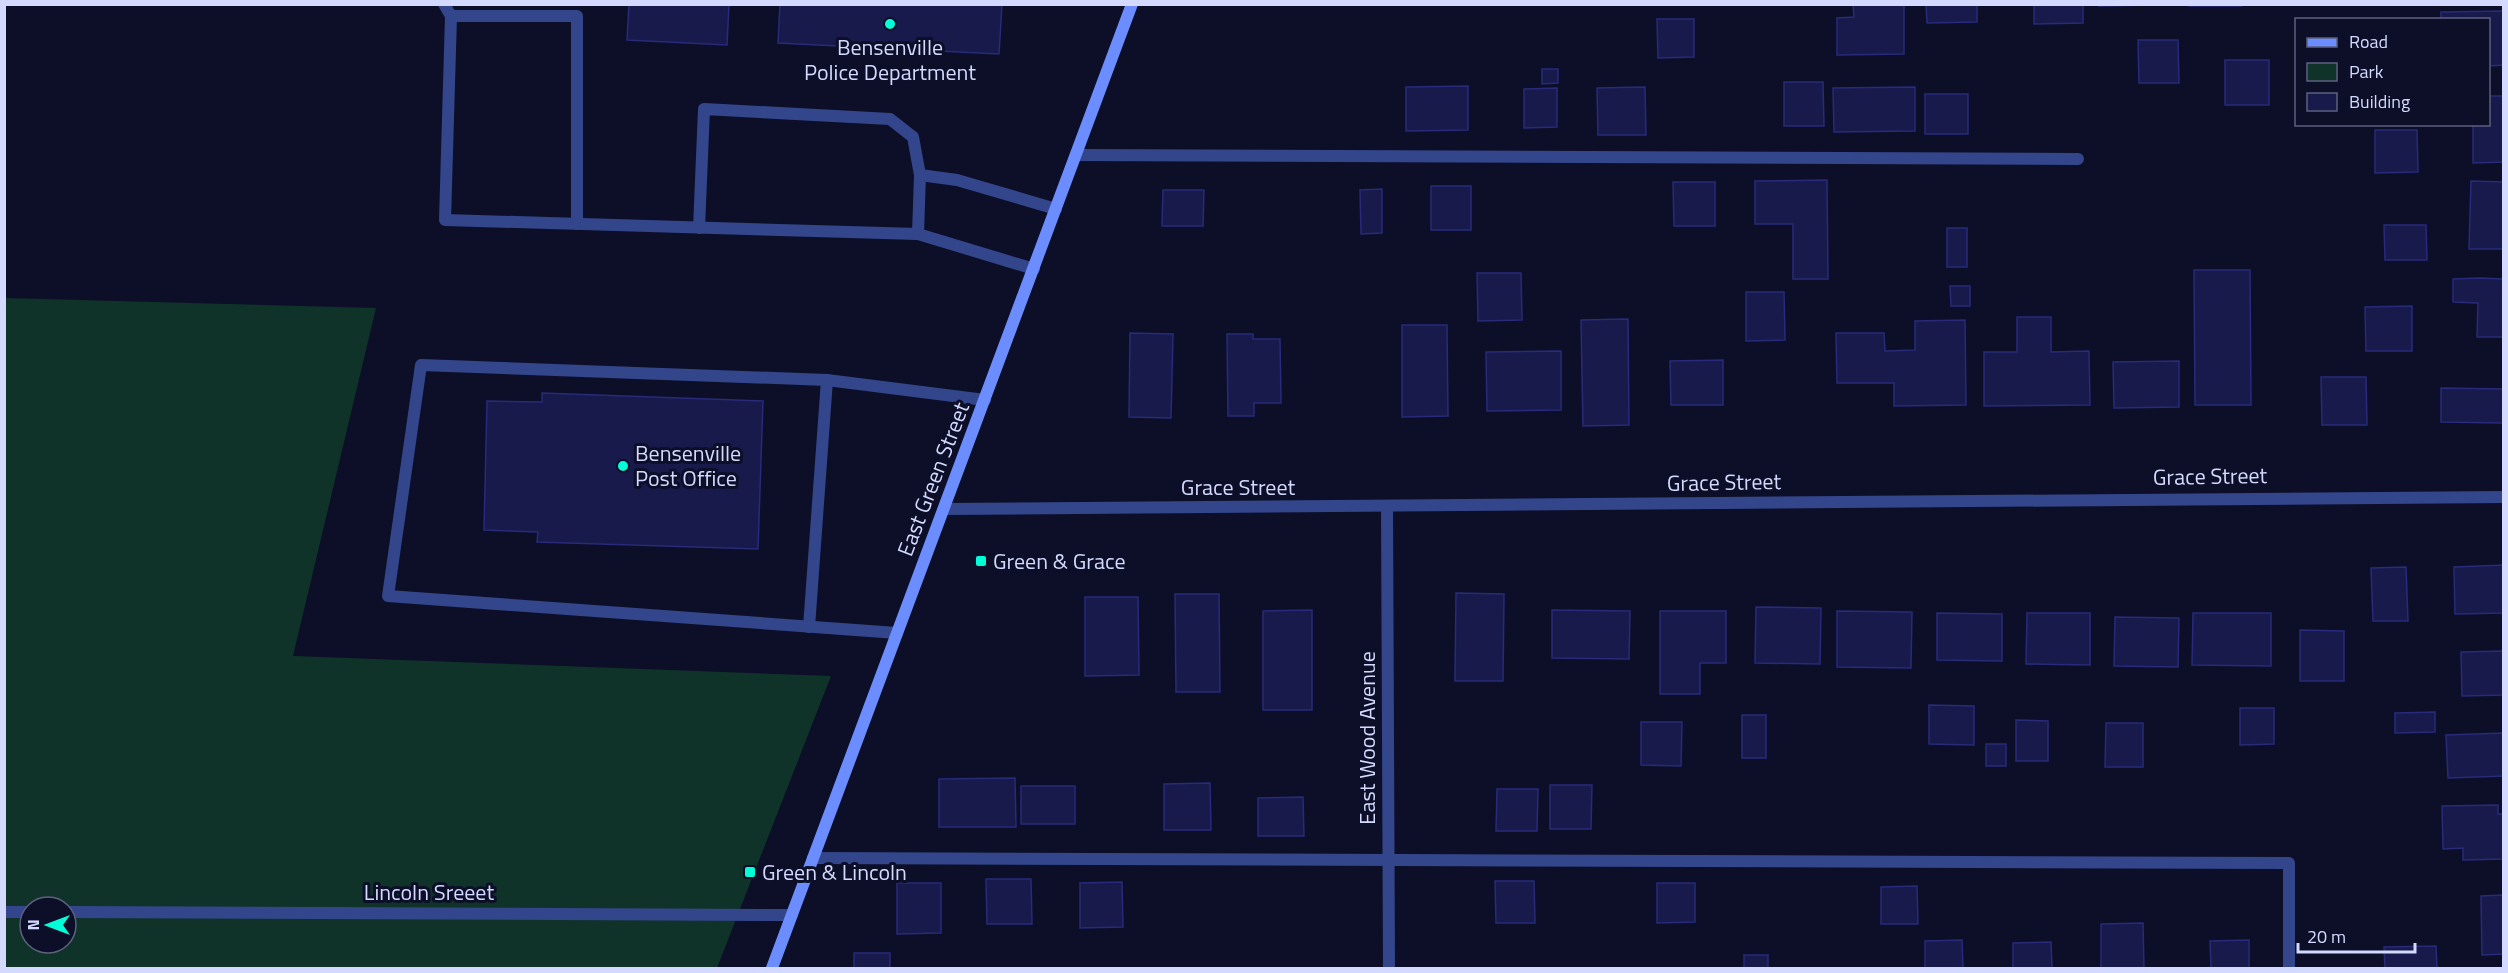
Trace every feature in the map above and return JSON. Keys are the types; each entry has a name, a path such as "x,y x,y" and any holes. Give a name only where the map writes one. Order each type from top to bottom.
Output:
{"street":[{"path":"444,4 451,16 445,220 918,234 1034,269"},
{"name":"East Green Street","path":"772,969 1132,4"},
{"path":"451,16 577,16 577,224"},
{"path":"699,228 704,109 890,119 913,137 920,175 918,234"},
{"path":"1076,155 2078,159"},
{"path":"920,175 957,180 1056,209"},
{"path":"897,633 388,596 421,364 827,380 985,400"},
{"path":"809,627 827,380"},
{"name":"Grace Street","path":"945,509 1387,507 2281,496 2504,497"},
{"name":"East Wood Avenue","path":"1387,507 1389,969"},
{"path":"813,858 2289,863 2289,969"},
{"name":"Lincoln Sreeet","path":"78,912 792,915"}],"green space":[{"path":"5,298 376,308 293,656 831,676 717,968 5,968"}],"building":[{"path":"629,4 729,4 727,45 627,40"},
{"name":"Bensenville Police Department","path":"780,4 1002,4 999,54 778,43"},
{"path":"1853,4 1904,4 1904,54 1837,55 1837,18 1854,17"},
{"path":"1926,4 1977,4 1977,22 1927,23"},
{"path":"2034,4 2083,4 2083,23 2034,24"},
{"path":"2099,4 2153,4 2153,5 2099,6"},
{"path":"2189,4 2241,4 2241,6 2189,6"},
{"path":"2504,11 2504,65 2490,66 2490,18 2441,18 2441,12"},
{"path":"1657,19 1694,19 1694,57 1658,58"},
{"path":"2138,40 2178,40 2179,83 2139,83"},
{"path":"2225,60 2269,60 2269,105 2225,105"},
{"path":"1542,69 1558,69 1558,83 1542,84"},
{"path":"1784,82 1823,82 1824,126 1784,126"},
{"path":"1468,86 1468,130 1406,131 1406,87"},
{"path":"1645,87 1646,135 1598,135 1597,88"},
{"path":"1915,87 1915,131 1834,132 1833,88"},
{"path":"1557,88 1557,127 1524,128 1524,89"},
{"path":"1925,94 1968,94 1968,134 1925,134"},
{"path":"2490,96 2504,96 2504,162 2473,163 2473,126 2490,126"},
{"path":"2375,130 2417,130 2418,172 2375,173"},
{"path":"1827,180 1828,279 1793,279 1793,224 1755,224 1755,181"},
{"path":"2471,181 2504,182 2504,249 2469,249"},
{"path":"1673,182 1715,182 1715,226 1674,226"},
{"path":"1431,186 1471,186 1471,230 1431,230"},
{"path":"1382,189 1382,233 1361,234 1360,190"},
{"path":"1163,190 1204,190 1203,226 1162,226"},
{"path":"2384,225 2426,225 2427,260 2385,260"},
{"path":"1947,228 1967,228 1967,267 1947,267"},
{"path":"2194,270 2250,270 2251,405 2195,405"},
{"path":"1477,273 1521,273 1522,320 1478,321"},
{"path":"2453,279 2504,279 2504,337 2477,337 2478,303 2453,302"},
{"path":"1950,286 1970,286 1970,306 1951,306"},
{"path":"1746,292 1784,292 1785,340 1746,341"},
{"path":"2412,306 2412,351 2366,351 2365,307"},
{"path":"2017,317 2051,317 2051,352 2089,351 2090,405 1984,406 1984,352 2017,352"},
{"path":"1628,319 1629,425 1583,426 1581,320"},
{"path":"1965,320 1966,405 1894,406 1894,383 1837,383 1836,333 1884,333 1885,351 1915,350 1915,321"},
{"path":"1402,325 1447,325 1448,416 1402,417"},
{"path":"1130,333 1173,334 1171,418 1129,417"},
{"path":"1227,334 1253,334 1253,339 1280,339 1281,403 1254,403 1254,416 1228,416"},
{"path":"1561,351 1561,410 1487,411 1486,352"},
{"path":"1723,360 1723,405 1671,405 1670,361"},
{"path":"2179,361 2179,407 2114,408 2113,362"},
{"path":"2321,377 2366,377 2367,425 2322,425"},
{"path":"2441,388 2504,389 2504,423 2441,422"},
{"name":"Bensenville Post Office","path":"542,393 763,401 758,549 537,542 538,532 484,530 487,401 542,402"},
{"path":"2504,565 2504,613 2455,614 2454,567"},
{"path":"2406,567 2408,621 2373,621 2371,568"},
{"path":"1456,593 1504,594 1503,681 1455,681"},
{"path":"1175,594 1219,594 1220,692 1176,692"},
{"path":"1085,597 1138,597 1139,675 1085,676"},
{"path":"1756,607 1821,608 1820,664 1755,663"},
{"path":"1312,610 1312,710 1263,710 1263,611"},
{"path":"1552,610 1630,611 1629,659 1552,658"},
{"path":"1660,611 1726,611 1726,663 1700,663 1700,694 1660,694"},
{"path":"1837,611 1912,612 1911,668 1837,667"},
{"path":"1937,613 2002,614 2002,661 1937,660"},
{"path":"2027,613 2090,613 2090,665 2026,664"},
{"path":"2193,613 2271,613 2271,666 2192,665"},
{"path":"2115,617 2179,618 2178,667 2114,666"},
{"path":"2300,630 2344,631 2344,681 2300,681"},
{"path":"2504,651 2504,695 2462,696 2461,652"},
{"path":"1929,705 1974,706 1974,745 1929,744"},
{"path":"2240,708 2274,708 2274,744 2240,745"},
{"path":"2435,712 2435,732 2395,733 2395,713"},
{"path":"1742,715 1766,715 1766,758 1742,758"},
{"path":"2016,720 2048,721 2048,761 2016,761"},
{"path":"1641,722 1682,722 1681,766 1641,765"},
{"path":"2106,723 2143,723 2143,767 2105,767"},
{"path":"2504,733 2504,776 2448,778 2446,735"},
{"path":"1986,744 2006,744 2006,766 1986,766"},
{"path":"1015,778 1016,827 939,827 939,779"},
{"path":"1210,783 1211,830 1164,830 1164,784"},
{"path":"1550,785 1592,785 1591,829 1550,829"},
{"path":"1021,786 1075,786 1075,824 1021,824"},
{"path":"1497,789 1538,789 1537,831 1496,831"},
{"path":"1303,797 1304,836 1258,836 1258,798"},
{"path":"2498,805 2498,814 2504,814 2504,859 2463,860 2463,848 2443,849 2442,806"},
{"path":"986,879 1031,879 1032,924 987,924"},
{"path":"1495,881 1534,881 1535,923 1496,923"},
{"path":"1122,882 1123,927 1080,928 1080,883"},
{"path":"897,883 941,883 941,933 897,934"},
{"path":"1657,883 1695,883 1695,922 1657,923"},
{"path":"1917,886 1918,924 1881,924 1881,887"},
{"path":"2504,895 2504,954 2482,955 2481,896"},
{"path":"2143,923 2144,968 2101,968 2101,924"},
{"path":"1962,940 1963,968 1925,968 1925,941"},
{"path":"2249,940 2249,968 2211,968 2210,941"},
{"path":"2051,942 2052,968 2013,968 2013,943"},
{"path":"2436,946 2437,968 2385,968 2384,947"},
{"path":"854,953 890,953 890,968 854,968"},
{"path":"1744,955 1768,955 1768,968 1744,968"}],"place":[{"name":"Bensenville Police Department","path":"890,24"},
{"name":"Bensenville Post Office","path":"623,466"},
{"name":"Green & Grace","path":"981,561"},
{"name":"Green & Lincoln","path":"750,872"}]}
